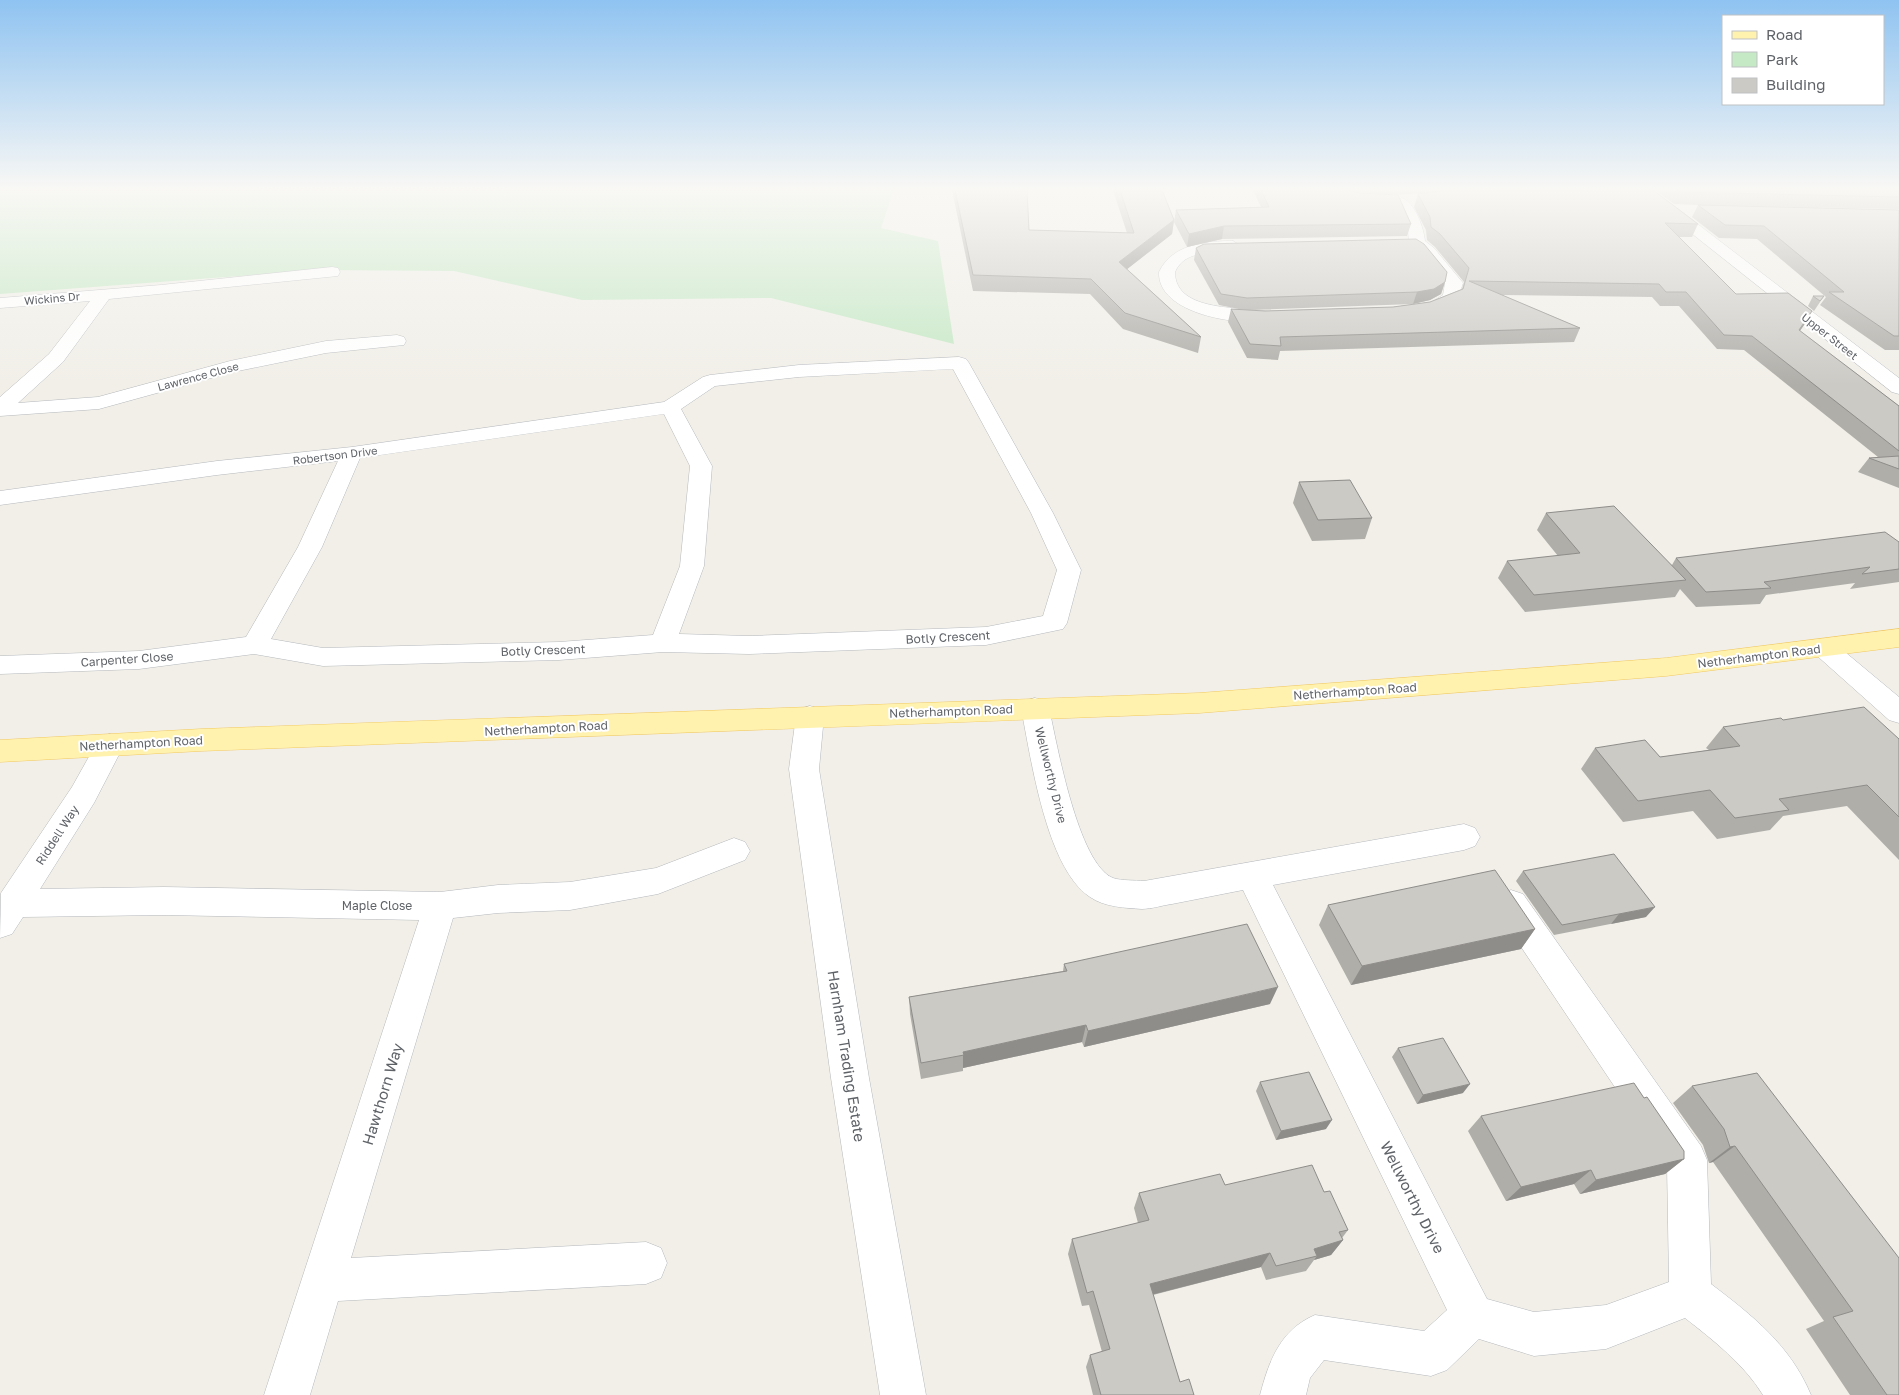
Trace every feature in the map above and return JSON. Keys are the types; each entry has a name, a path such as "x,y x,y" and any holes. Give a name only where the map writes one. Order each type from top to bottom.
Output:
{"main road":[{"name":"Netherhampton Road","path":"0,751 810,716 1199,703 1666,667 1899,638"}],"street":[{"path":"1185,255 1168,265 1166,275 1169,285 1178,295 1194,304 1227,315 1244,317 1284,316"},
{"path":"1403,311 1437,306 1451,297 1454,283 1431,255"},
{"name":"Upper Street","path":"1729,255 1899,388"},
{"name":"Wickins Dr","path":"0,303 332,272"},
{"path":"0,409 56,358 104,294"},
{"name":"Lawrence Close","path":"0,409 100,403 240,365 326,347 397,341"},
{"name":"Botly Crescent","path":"254,645 323,657 558,651 663,643 749,645 986,636 1054,624 1069,570 1042,513 960,363 799,372 710,381 670,408"},
{"path":"663,643 692,566 701,466 670,408"},
{"name":"Robertson Drive","path":"0,498 217,468 352,453 670,408"},
{"path":"254,645 310,547 352,453"},
{"name":"Carpenter Close","path":"0,665 139,660 254,645"},
{"path":"1824,648 1899,713"},
{"name":"Wellworthy Drive","path":"1035,708 1062,826 1080,866 1102,888 1144,895 1464,837"},
{"name":"Harnham Trading Estate","path":"810,716 804,769 850,1078 903,1395"},
{"name":"Riddell Way","path":"6,914 83,796 110,745"},
{"name":"Maple Close","path":"6,914 164,901 440,906 498,900 570,896 658,881 734,851"},
{"name":"Wellworthy Drive","path":"1252,876 1473,1316"},
{"path":"1496,882 1687,1160 1690,1295"},
{"name":"Hawthorn Way","path":"287,1395 440,906"},
{"path":"324,1281 646,1263"},
{"path":"1283,1395 1290,1367 1315,1337 1431,1354 1473,1316 1534,1334 1606,1327 1690,1295"},
{"path":"1690,1295 1726,1323 1768,1364 1788,1395"}],"green space":[{"path":"0,255 940,255 954,344 771,298 582,300 454,271 318,270 0,294"}],"building":[{"path":"969,255 1128,255 1119,262 1201,337 1125,313 1091,279 973,275"},
{"path":"1200,255 1433,255 1447,272 1445,282 1434,289 1417,292 1247,298 1221,294"},
{"path":"1458,255 1697,255 1736,294 1788,293 1812,311 1799,330 1899,406 1899,451 1752,336 1724,335 1686,292 1666,292 1659,284 1469,281 1580,328 1280,337 1281,346 1250,344 1231,309 1265,311 1393,307 1430,302 1463,289 1469,268"},
{"path":"1799,255 1899,255 1899,336 1894,336 1829,292 1844,292"},
{"path":"1813,296 1824,296 1820,301"},
{"path":"1899,456 1899,469 1869,458"},
{"path":"1350,480 1372,518 1318,520 1299,482"},
{"path":"1614,506 1686,580 1534,595 1507,561 1580,553 1546,513"},
{"path":"1885,532 1899,542 1899,569 1862,574 1870,567 1764,582 1771,588 1706,592 1676,558"},
{"path":"1864,707 1899,739 1899,817 1867,785 1779,799 1789,810 1735,818 1710,790 1638,801 1595,748 1645,740 1660,757 1740,746 1723,727"},
{"path":"1614,854 1655,907 1562,925 1523,871"},
{"path":"1495,870 1535,929 1362,966 1328,905"},
{"path":"1247,924 1278,987 1088,1031 1086,1025 963,1052 964,1055 921,1063 909,997 1067,971 1064,964"},
{"path":"1443,1038 1470,1084 1423,1095 1398,1048"},
{"path":"1309,1072 1332,1120 1281,1131 1260,1082"},
{"path":"1757,1073 1899,1258 1899,1395 1887,1395 1833,1317 1853,1311 1735,1146 1730,1147 1724,1129 1692,1086"},
{"path":"1634,1083 1644,1098 1647,1097 1684,1151 1684,1159 1596,1180 1591,1170 1521,1187 1481,1116"},
{"path":"1312,1165 1324,1192 1330,1191 1348,1230 1339,1232 1343,1240 1314,1249 1317,1256 1276,1266 1270,1253 1150,1284 1180,1382 1189,1379 1194,1395 1101,1395 1090,1355 1110,1349 1093,1291 1087,1293 1072,1239 1149,1220 1139,1193 1220,1174 1225,1185"}]}
